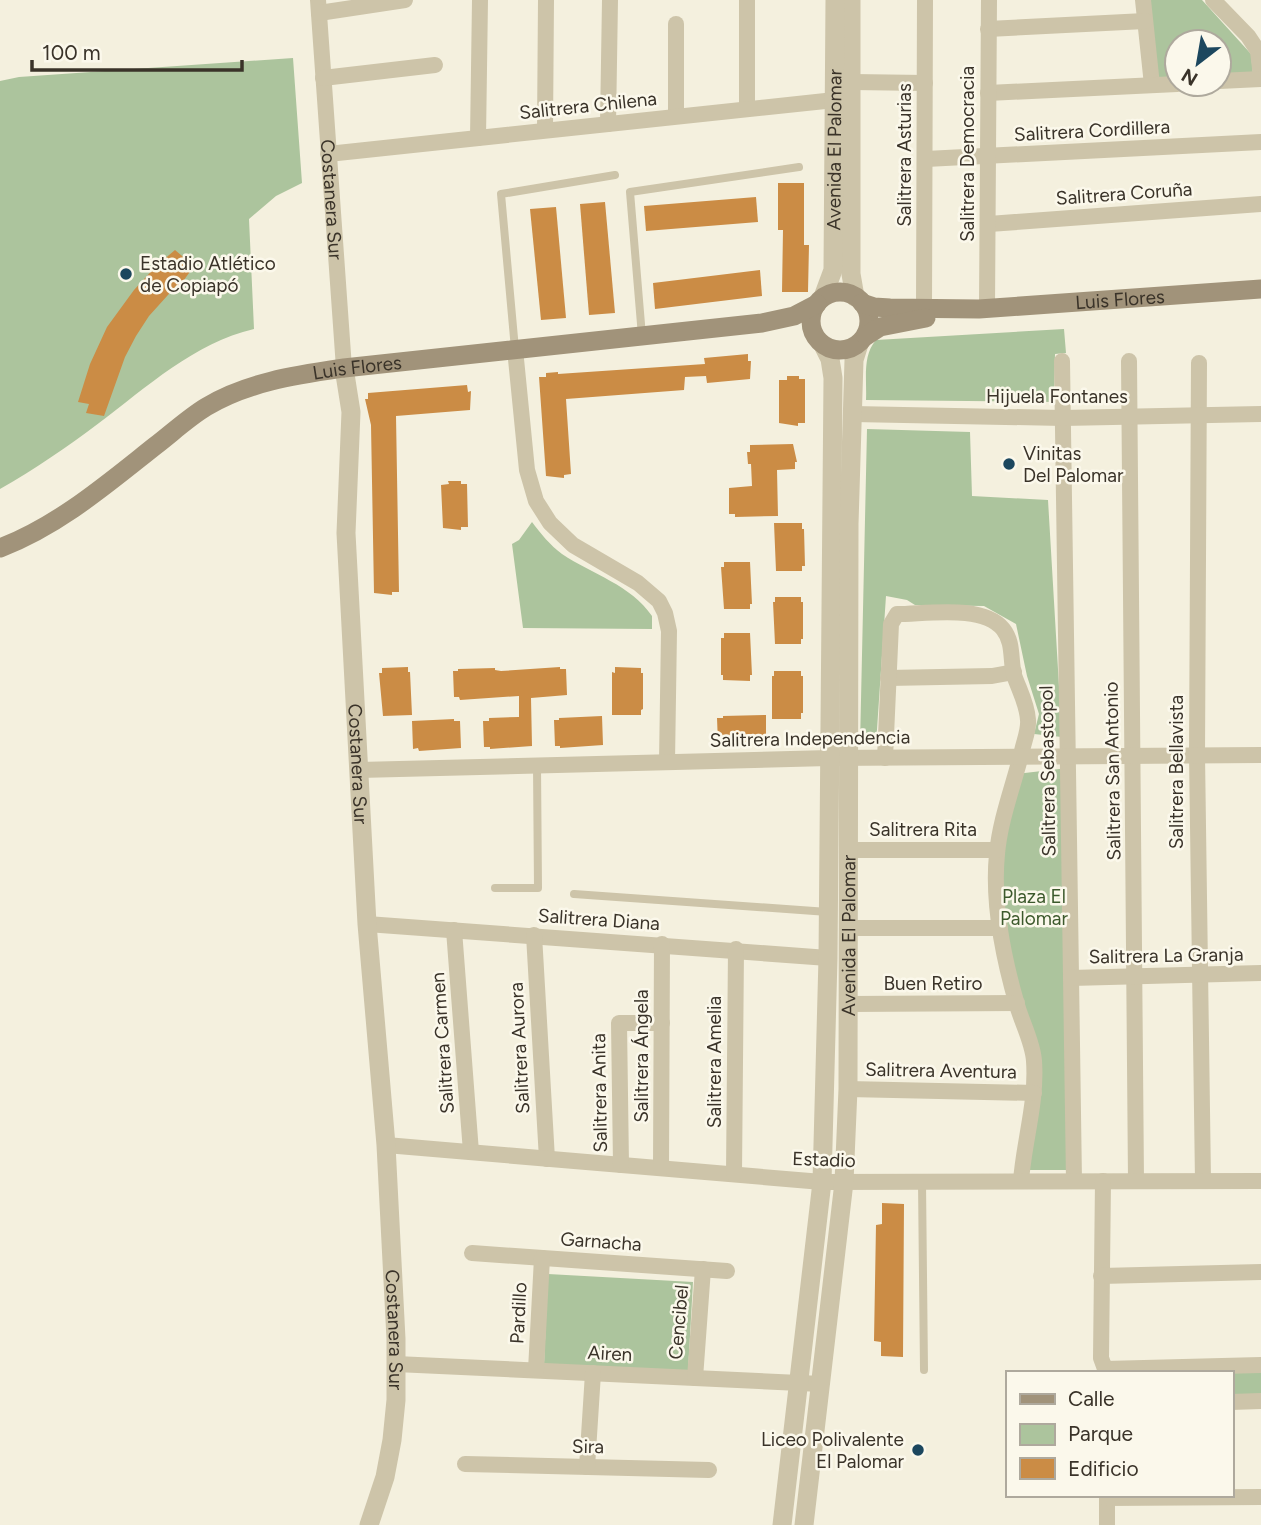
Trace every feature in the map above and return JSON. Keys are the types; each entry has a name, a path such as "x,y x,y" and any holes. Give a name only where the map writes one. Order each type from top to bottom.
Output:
{"main road":[{"name":"Luis Flores","path":"859,300 874,307 983,308 1261,289"},
{"path":"841,292 859,300 869,317 863,340 841,351 819,340 811,321 820,301 841,292"},
{"name":"Luis Flores","path":"0,548 45,526 89,498 206,407 237,392 292,376 344,368 762,323 794,316 820,301"},
{"name":"Luis Flores","path":"863,340 880,327 891,323 983,308"},
{"name":"Luis Flores","path":"762,323 795,325 819,340"}],"street":[{"path":"318,6 405,0"},
{"path":"478,138 480,0"},
{"path":"545,130 546,0"},
{"path":"608,124 610,0"},
{"path":"747,0 747,109"},
{"name":"Avenida El Palomar","path":"835,0 846,93 851,274 859,300"},
{"name":"Avenida El Palomar","path":"820,301 832,270 851,0"},
{"name":"Salitrera Asturias","path":"924,309 925,0"},
{"name":"Salitrera Democracia","path":"983,308 989,224 989,0"},
{"path":"1143,0 1152,85"},
{"path":"1213,0 1248,36 1258,51 1261,78 1233,81"},
{"name":"Costanera Sur","path":"318,6 344,368 351,412 346,533 368,924 386,1145 396,1364 397,1400 392,1440 382,1489 369,1525"},
{"path":"988,29 1145,21"},
{"path":"676,24 676,117"},
{"path":"323,78 435,65"},
{"name":"Salitrera Chilena","path":"328,154 747,109 925,83"},
{"path":"988,93 1163,84"},
{"name":"Salitrera Cordillera","path":"926,159 1261,142"},
{"name":"Salitrera Coruña","path":"989,224 1261,204"},
{"name":"Avenida El Palomar","path":"804,1525 844,1182 848,1089 849,850 839,758 833,378 830,359 819,340"},
{"name":"Avenida El Palomar","path":"782,1525 822,1182 828,912 839,758 854,360 863,340"},
{"path":"515,349 527,470 536,501 550,523 573,545 638,583 659,601 665,613 669,631 667,762"},
{"name":"Salitrera San Antonio","path":"1129,360 1136,1181"},
{"name":"Salitrera Sebastopol","path":"1062,361 1074,1181"},
{"name":"Salitrera Bellavista","path":"1199,363 1197,755 1203,1181"},
{"name":"Hijuela Fontanes","path":"853,414 1063,418 1261,414"},
{"path":"886,758 891,624 897,614 969,613 997,622 1006,632 1011,645 1014,672 1025,701 1029,722 997,850 1000,928 1006,963 1034,1058 1034,1093 1029,1135 1022,1158 1021,1181"},
{"path":"888,678 992,676 1014,672"},
{"name":"Salitrera Independencia","path":"359,770 839,758 1261,755"},
{"name":"Salitrera Rita","path":"849,850 997,850"},
{"name":"Salitrera Diana","path":"368,924 736,949 828,958"},
{"path":"849,928 1000,928"},
{"name":"Salitrera Carmen","path":"454,930 471,1152"},
{"name":"Salitrera Aurora","path":"534,936 547,1158"},
{"name":"Salitrera Ángela","path":"661,1168 662,944"},
{"name":"Salitrera Amelia","path":"734,1174 736,949"},
{"name":"Salitrera La Granja","path":"1071,978 1261,973"},
{"name":"Buen Retiro","path":"849,1004 1017,1003"},
{"name":"Salitrera Anita","path":"621,1165 618,1023 662,1023"},
{"name":"Salitrera Aventura","path":"848,1089 1034,1093"},
{"name":"Estadio","path":"386,1145 822,1182 1261,1181"},
{"path":"1102,1181 1101,1358 1105,1369 1261,1366"},
{"name":"Garnacha","path":"472,1253 727,1271"},
{"name":"Pardillo","path":"536,1370 542,1258"},
{"name":"Cencibel","path":"695,1378 703,1269"},
{"path":"1101,1276 1261,1272"},
{"name":"Airen","path":"396,1364 821,1384"},
{"path":"587,1467 593,1373"},
{"path":"1233,1402 1261,1401"},
{"name":"Sira","path":"465,1464 709,1470"},
{"path":"1107,1497 1107,1525"},
{"path":"1233,1497 1261,1497"}],"lane":[{"path":"642,336 630,192 799,167"},
{"path":"515,349 501,194 615,175"},
{"path":"495,888 538,888 537,765"},
{"path":"574,894 828,912"},
{"path":"922,1182 924,1370"}],"green space":[{"path":"1149,0 1202,0 1227,28 1163,28 1163,80 1158,81"},
{"path":"1233,34 1251,54 1253,74 1233,75"},
{"name":"Estadio Atlético de Copiapó","path":"293,58 302,183 276,196 249,219 254,329 191,355 63,449 0,489 0,81 19,77"},
{"path":"1064,329 1066,353 1055,354 1054,402 866,400 867,361 876,340"},
{"path":"867,429 970,432 972,496 1048,500 1062,737 1034,734 1039,714 1027,676 1016,624 984,606 915,605 907,600 886,596 876,744 860,745"},
{"path":"532,522 562,554 633,596 652,616 652,629 523,628 512,544 519,540"},
{"name":"Plaza El Palomar","path":"1068,768 1069,1170 1029,1170 1039,1095 1008,957 1001,868 1016,774"},
{"path":"548,1274 693,1282 688,1372 544,1364"},
{"path":"1261,1371 1261,1398 1233,1398 1233,1373"}],"building":[{"path":"778,183 804,183 804,245 809,245 808,292 782,292 783,230 778,230"},
{"path":"756,197 758,222 646,231 644,206"},
{"path":"605,202 615,313 589,315 580,204"},
{"path":"556,207 566,318 541,320 530,209"},
{"path":"175,250 194,266 179,287 177,285 149,316 136,336 125,357 104,416 86,413 89,404 78,402 90,364 107,327 134,290"},
{"path":"760,270 762,296 655,309 653,283"},
{"path":"748,354 748,361 751,361 750,379 707,383 706,376 685,377 684,390 566,399 571,474 564,475 564,478 546,476 539,377 558,372 705,364 704,358"},
{"path":"787,376 805,379 805,423 798,423 798,426 779,423 779,380 787,380"},
{"path":"467,385 468,392 471,391 470,410 396,416 399,592 392,592 392,595 374,593 371,425 365,399 368,399 368,393"},
{"path":"793,444 797,462 795,469 777,470 778,516 735,517 735,514 729,514 729,488 752,486 751,464 748,464 747,452 750,452 750,445"},
{"path":"448,481 467,484 468,527 461,527 461,530 443,528 441,485 449,484"},
{"path":"774,523 802,523 805,566 802,566 802,571 776,571"},
{"path":"724,562 750,562 750,609 724,609 721,567 724,567"},
{"path":"775,597 801,597 801,644 775,644"},
{"path":"724,633 750,633 750,681 723,680 721,638 724,638"},
{"path":"408,667 412,715 383,716 379,673 382,673 382,668"},
{"path":"560,667 566,669 567,695 531,698 532,746 490,749 484,747 483,721 489,721 489,718 519,717 519,696 460,700 459,697 454,697 453,671"},
{"path":"615,667 641,668 641,715 612,715 612,672 615,673"},
{"path":"774,671 801,671 801,719 772,719"},
{"path":"766,715 766,744 718,744 717,718"},
{"path":"602,716 603,745 560,748 555,746 554,720"},
{"path":"412,721 460,721 461,748 419,751 418,748 413,749"},
{"path":"882,1203 904,1204 903,1357 881,1356 881,1342 874,1341 876,1225 882,1224"}],"place":[{"name":"Estadio Atlético de Copiapó","path":"126,274"},
{"name":"Vinitas Del Palomar","path":"1009,464"},
{"name":"Liceo Polivalente El Palomar","path":"918,1450"}]}
